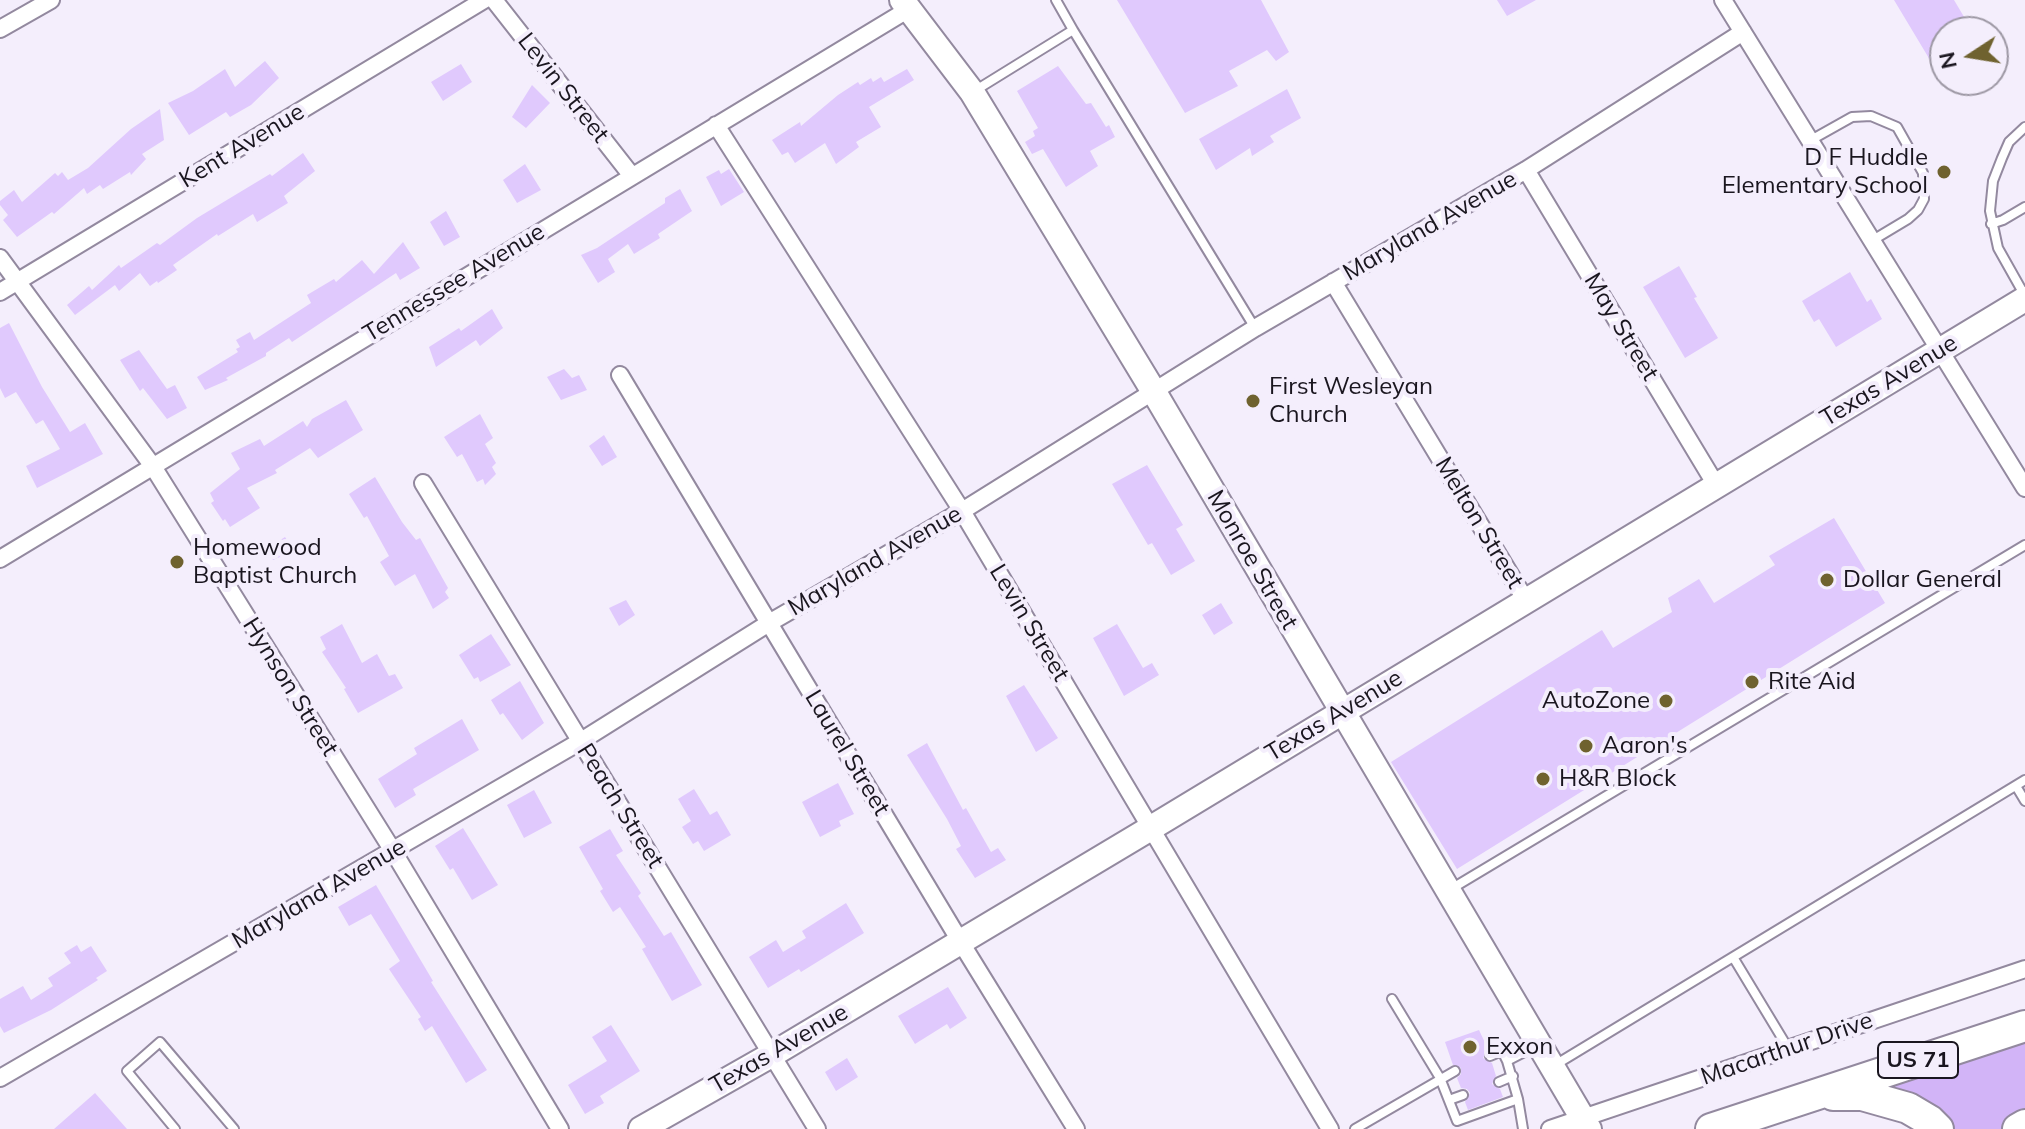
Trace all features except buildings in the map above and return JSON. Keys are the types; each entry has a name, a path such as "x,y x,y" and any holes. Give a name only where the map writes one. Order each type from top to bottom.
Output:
{"highway":[{"name":"US 71","path":"1711,1129 2025,1026"},
{"path":"1810,1095 1862,1095 1908,1108 1938,1129"},
{"path":"2018,1129 2025,1125"}],"street":[{"path":"0,29 51,0"},
{"name":"Kent Avenue","path":"0,292 484,0"},
{"name":"Levin Street","path":"494,0 632,176"},
{"path":"1723,0 2025,488"},
{"name":"Tennessee Avenue","path":"0,559 716,125 906,4"},
{"name":"Monroe Street","path":"906,4 972,92 1154,392 1585,1123"},
{"name":"Maryland Avenue","path":"0,1078 581,741 769,623 962,511 1255,328 1526,170 1743,32"},
{"name":"Levin Street","path":"716,125 962,511 1330,1129"},
{"name":"May Street","path":"1526,170 1716,485"},
{"name":"Hynson Street","path":"0,258 152,465 393,851 560,1129"},
{"name":"Melton Street","path":"1333,282 1525,599"},
{"name":"Texas Avenue","path":"641,1129 773,1054 1151,828 2025,297"},
{"name":"Laurel Street","path":"620,375 1076,1129"},
{"name":"Peach Street","path":"423,483 817,1129"},
{"name":"Macarthur Drive","path":"1550,1129 1585,1123 1788,1048 2025,969"}],"lane":[{"path":"1056,0 1255,328"},
{"path":"972,92 1073,30"},
{"path":"1811,140 1852,117 1871,116 1897,127 1923,173 1924,199 1908,219 1873,240"},
{"path":"2025,127 2009,142 1993,181 1991,224 1998,248 2025,297"},
{"path":"1991,224 2025,207"},
{"path":"1447,891 2025,545"},
{"path":"1551,1067 2025,780"},
{"path":"2016,786 2025,801"},
{"path":"1733,957 1788,1048"},
{"path":"1392,999 1440,1078 1459,1125 1518,1099"},
{"path":"175,1129 127,1071 160,1042 234,1129"},
{"path":"1507,1061 1538,1045"},
{"path":"1490,1056 1502,1051 1507,1061 1513,1076 1523,1129"},
{"path":"1355,1129 1455,1071"},
{"path":"1499,1082 1513,1076"},
{"path":"1449,1100 1463,1095"}],"shaded area":[{"path":"2025,1039 2025,1117 2005,1129 1947,1129 1883,1090"}],"place":[{"name":"D F Huddle Elementary School","path":"1944,172"},
{"name":"First Wesleyan Church","path":"1253,401"},
{"name":"Homewood Baptist Church","path":"177,562"},
{"name":"Dollar General","path":"1827,580"},
{"name":"Rite Aid","path":"1752,682"},
{"name":"AutoZone","path":"1666,701"},
{"name":"Aaron's","path":"1586,746"},
{"name":"H&R Block","path":"1543,779"},
{"name":"Exxon","path":"1470,1047"}]}
